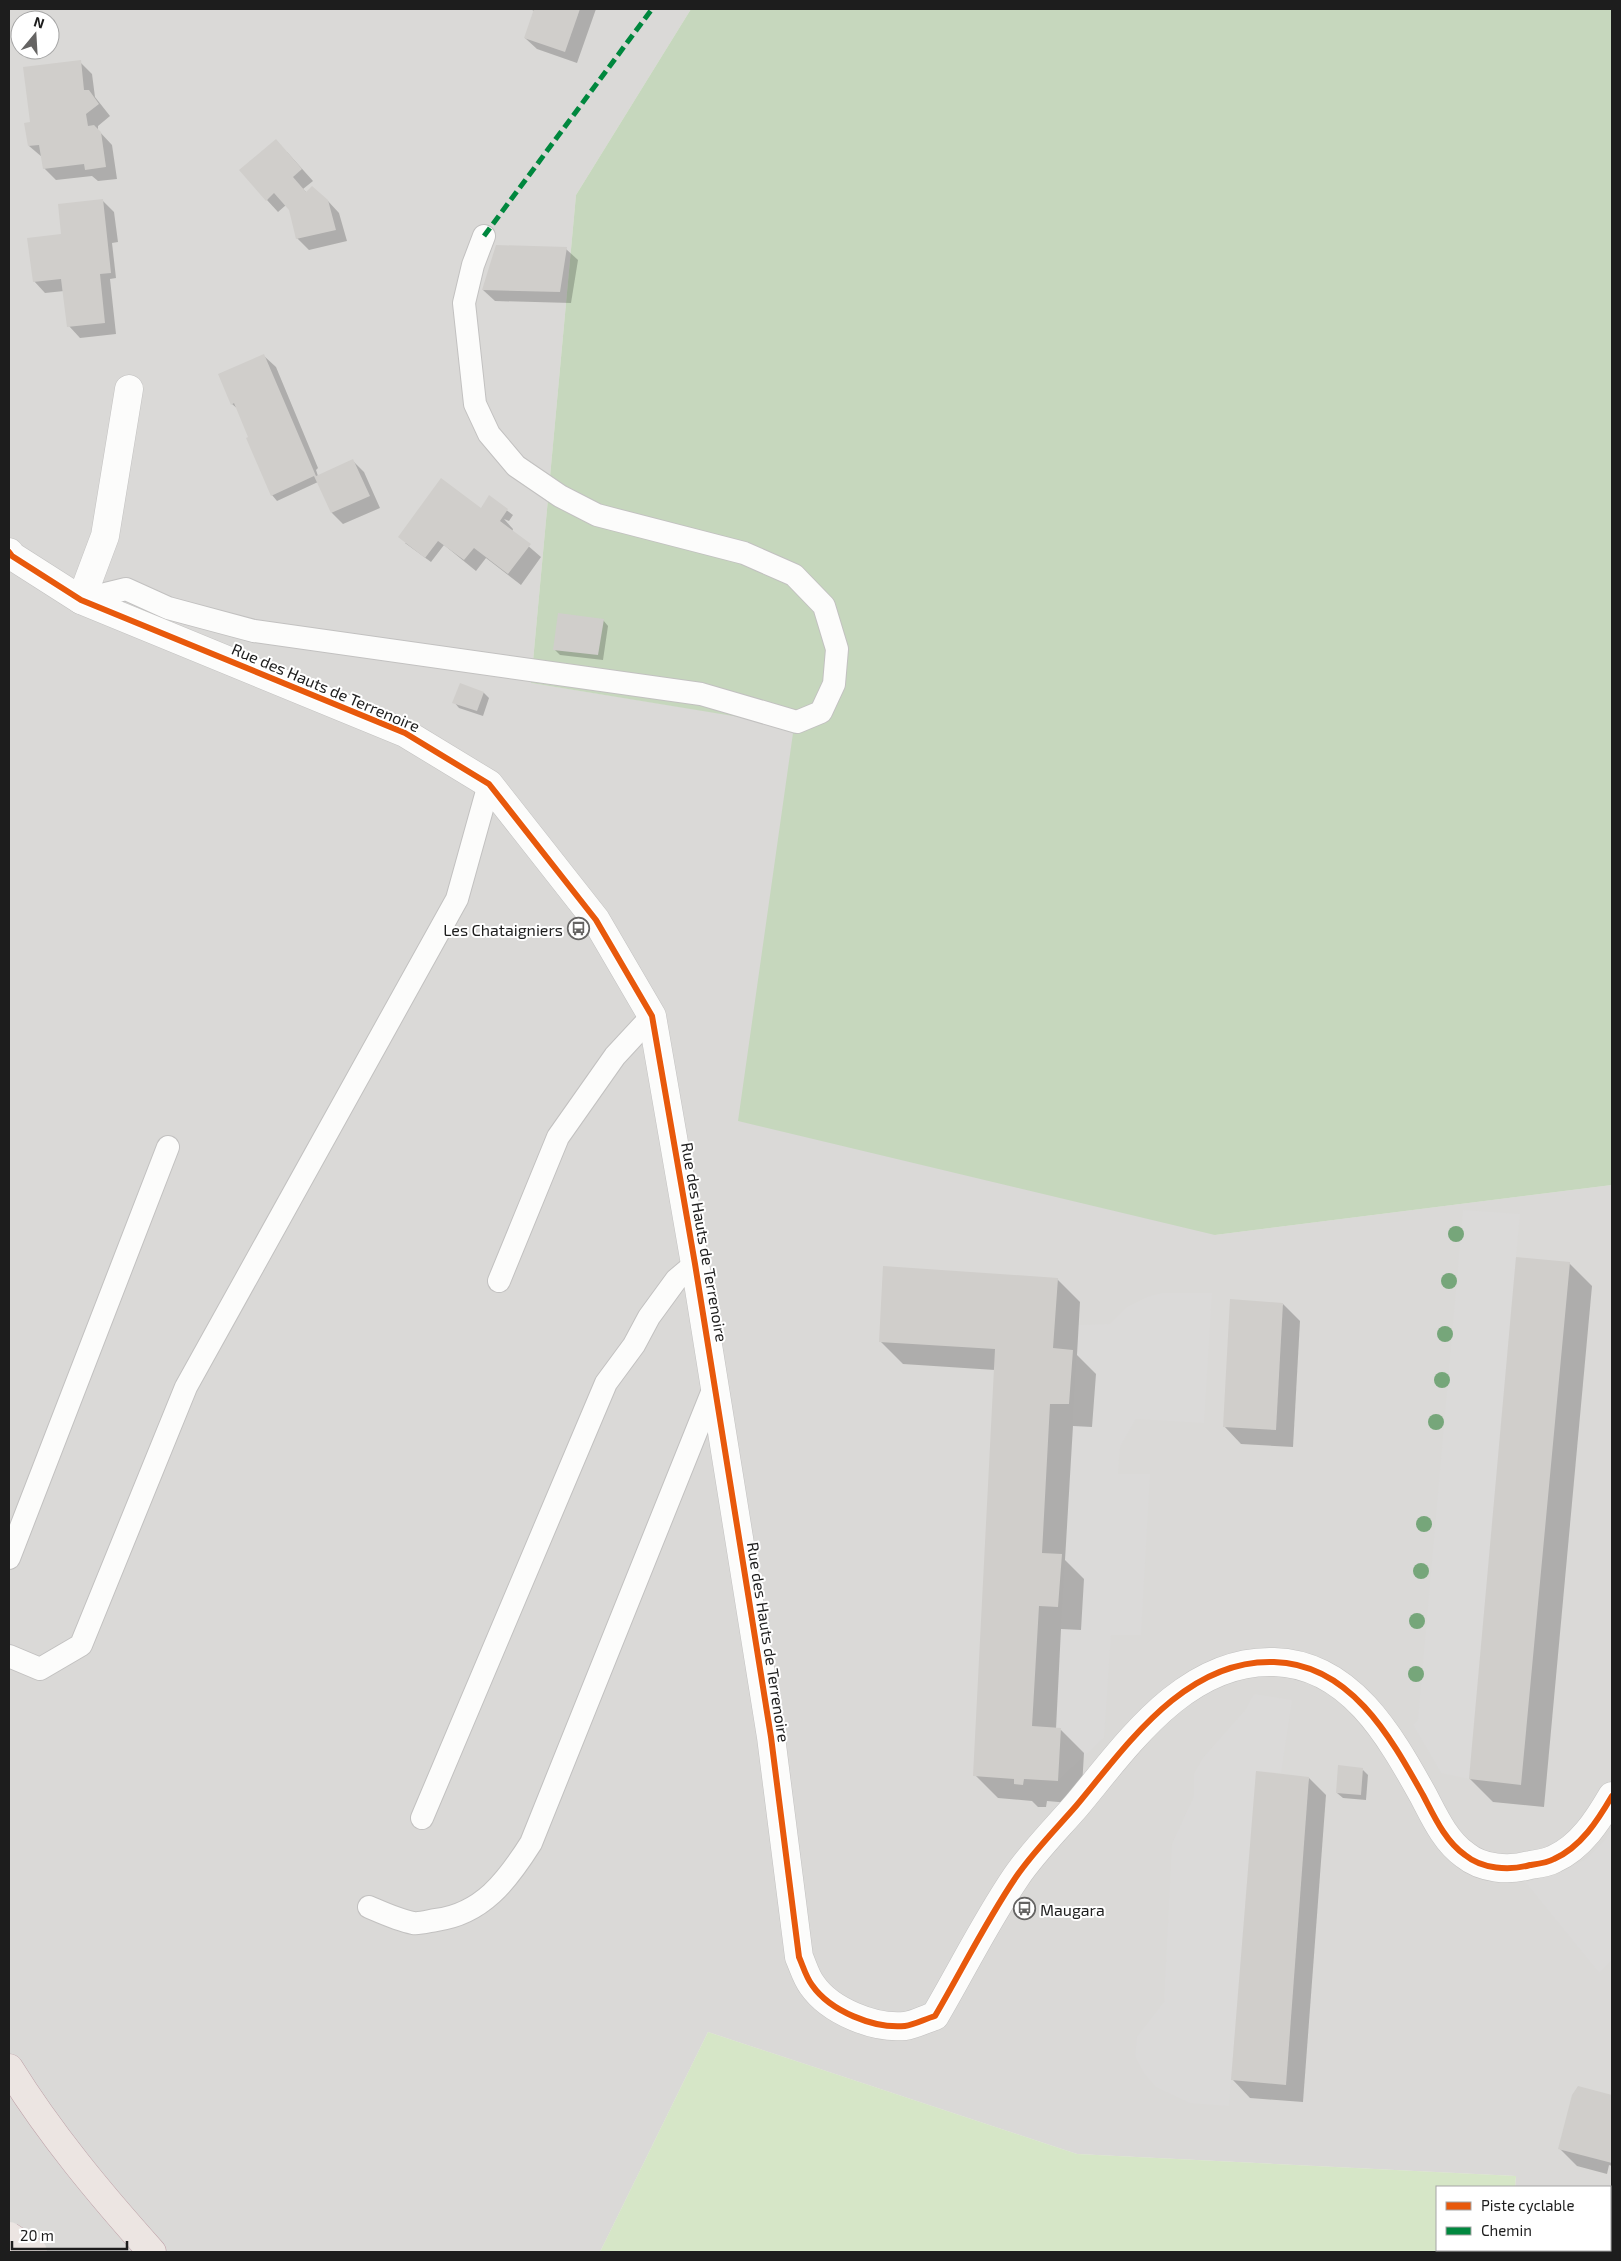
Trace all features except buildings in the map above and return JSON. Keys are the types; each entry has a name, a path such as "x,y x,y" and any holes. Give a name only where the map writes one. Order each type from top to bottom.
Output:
{"highway":[{"path":"9,2068 29,2101 97,2191 152,2252"},
{"path":"9,2220 32,2252"},
{"path":"9,2236 32,2252"}],"street":[{"path":"81,600 105,536 129,389"},
{"name":"Rue des Hauts de Terrenoire","path":"9,552 12,556 81,600 405,733 489,784 596,920 652,1016 696,1264 771,1736 799,1957 812,1985 831,2005 854,2017 905,2026 934,2016 1017,1876 1119,1754 1159,1711 1196,1682 1238,1666 1275,1662 1310,1669 1342,1685 1365,1706 1408,1769 1443,1832 1465,1855 1490,1868 1524,1867 1554,1859 1584,1838 1612,1796"}],"lane":[{"path":"81,600 126,589 168,608 254,631 701,694 797,722 821,712 834,684 836,649 824,606 794,575 744,553 597,515 560,496 516,466 489,434 475,404 464,303 484,236"},
{"path":"9,1656 40,1669 82,1645 186,1387 457,899 489,784"},
{"path":"500,1281 558,1136 615,1056 652,1016"},
{"path":"9,1558 168,1147"},
{"path":"422,1818 606,1383 634,1345 650,1317 676,1280 696,1264"},
{"path":"369,1907 392,1917 415,1923 454,1918 484,1903 510,1876 531,1843 715,1385"}],"shaded area":[{"path":"9,9 691,9 576,195 531,683 794,725 1215,1235 1612,1185 1612,2252 1510,2252 1611,2251 1611,2186 1515,2186 1516,2176 1077,2154 708,2032 600,2252 9,2252"},
{"path":"1463,1210 1520,1214 1469,1779 1441,1773 1413,1725 1418,1719"},
{"path":"1162,1293 1212,1293 1204,1423 1136,1419 1120,1447 1118,1474 1150,1474 1141,1635 1111,1635 1104,1738 1058,1781 1061,1729 1055,1728 1078,1325 1110,1324 1127,1307 1147,1297"},
{"path":"1254,1694 1292,1700 1281,1773 1256,1771 1229,2106 1190,2103 1156,2087 1144,2073 1135,2056 1137,2037 1164,2002 1172,1844 1194,1796 1194,1774 1203,1758 1246,1709"},
{"path":"1612,1828 1612,1960 1599,1973 1525,1882 1558,1874 1584,1860 1604,1841"}],"green space":[{"path":"691,9 1612,9 1612,1185 1215,1235 738,1121 794,726 531,683 576,195"},
{"path":"708,2032 1077,2154 1516,2176 1515,2186 1436,2186 1436,2251 1510,2252 600,2252"}],"marked path":[{"path":"484,236 652,9"}],"cycle path":[{"path":"9,552 12,556 81,600 405,733 489,784 596,920 652,1016 695,1264 771,1737 799,1957 810,1982 830,2003 854,2016 880,2025 905,2026 935,2016 984,1928 1016,1877 1116,1757 1161,1710 1186,1690 1213,1675 1242,1665 1274,1662 1301,1666 1325,1675 1346,1689 1365,1707 1381,1728 1410,1772 1436,1820 1452,1843 1472,1860 1479,1863 1496,1868 1513,1868 1542,1863 1564,1854 1588,1832 1612,1796"}],"place":[{"name":"Les Chataigniers","path":"579,929"},
{"name":"Maugara","path":"1024,1909"}]}
